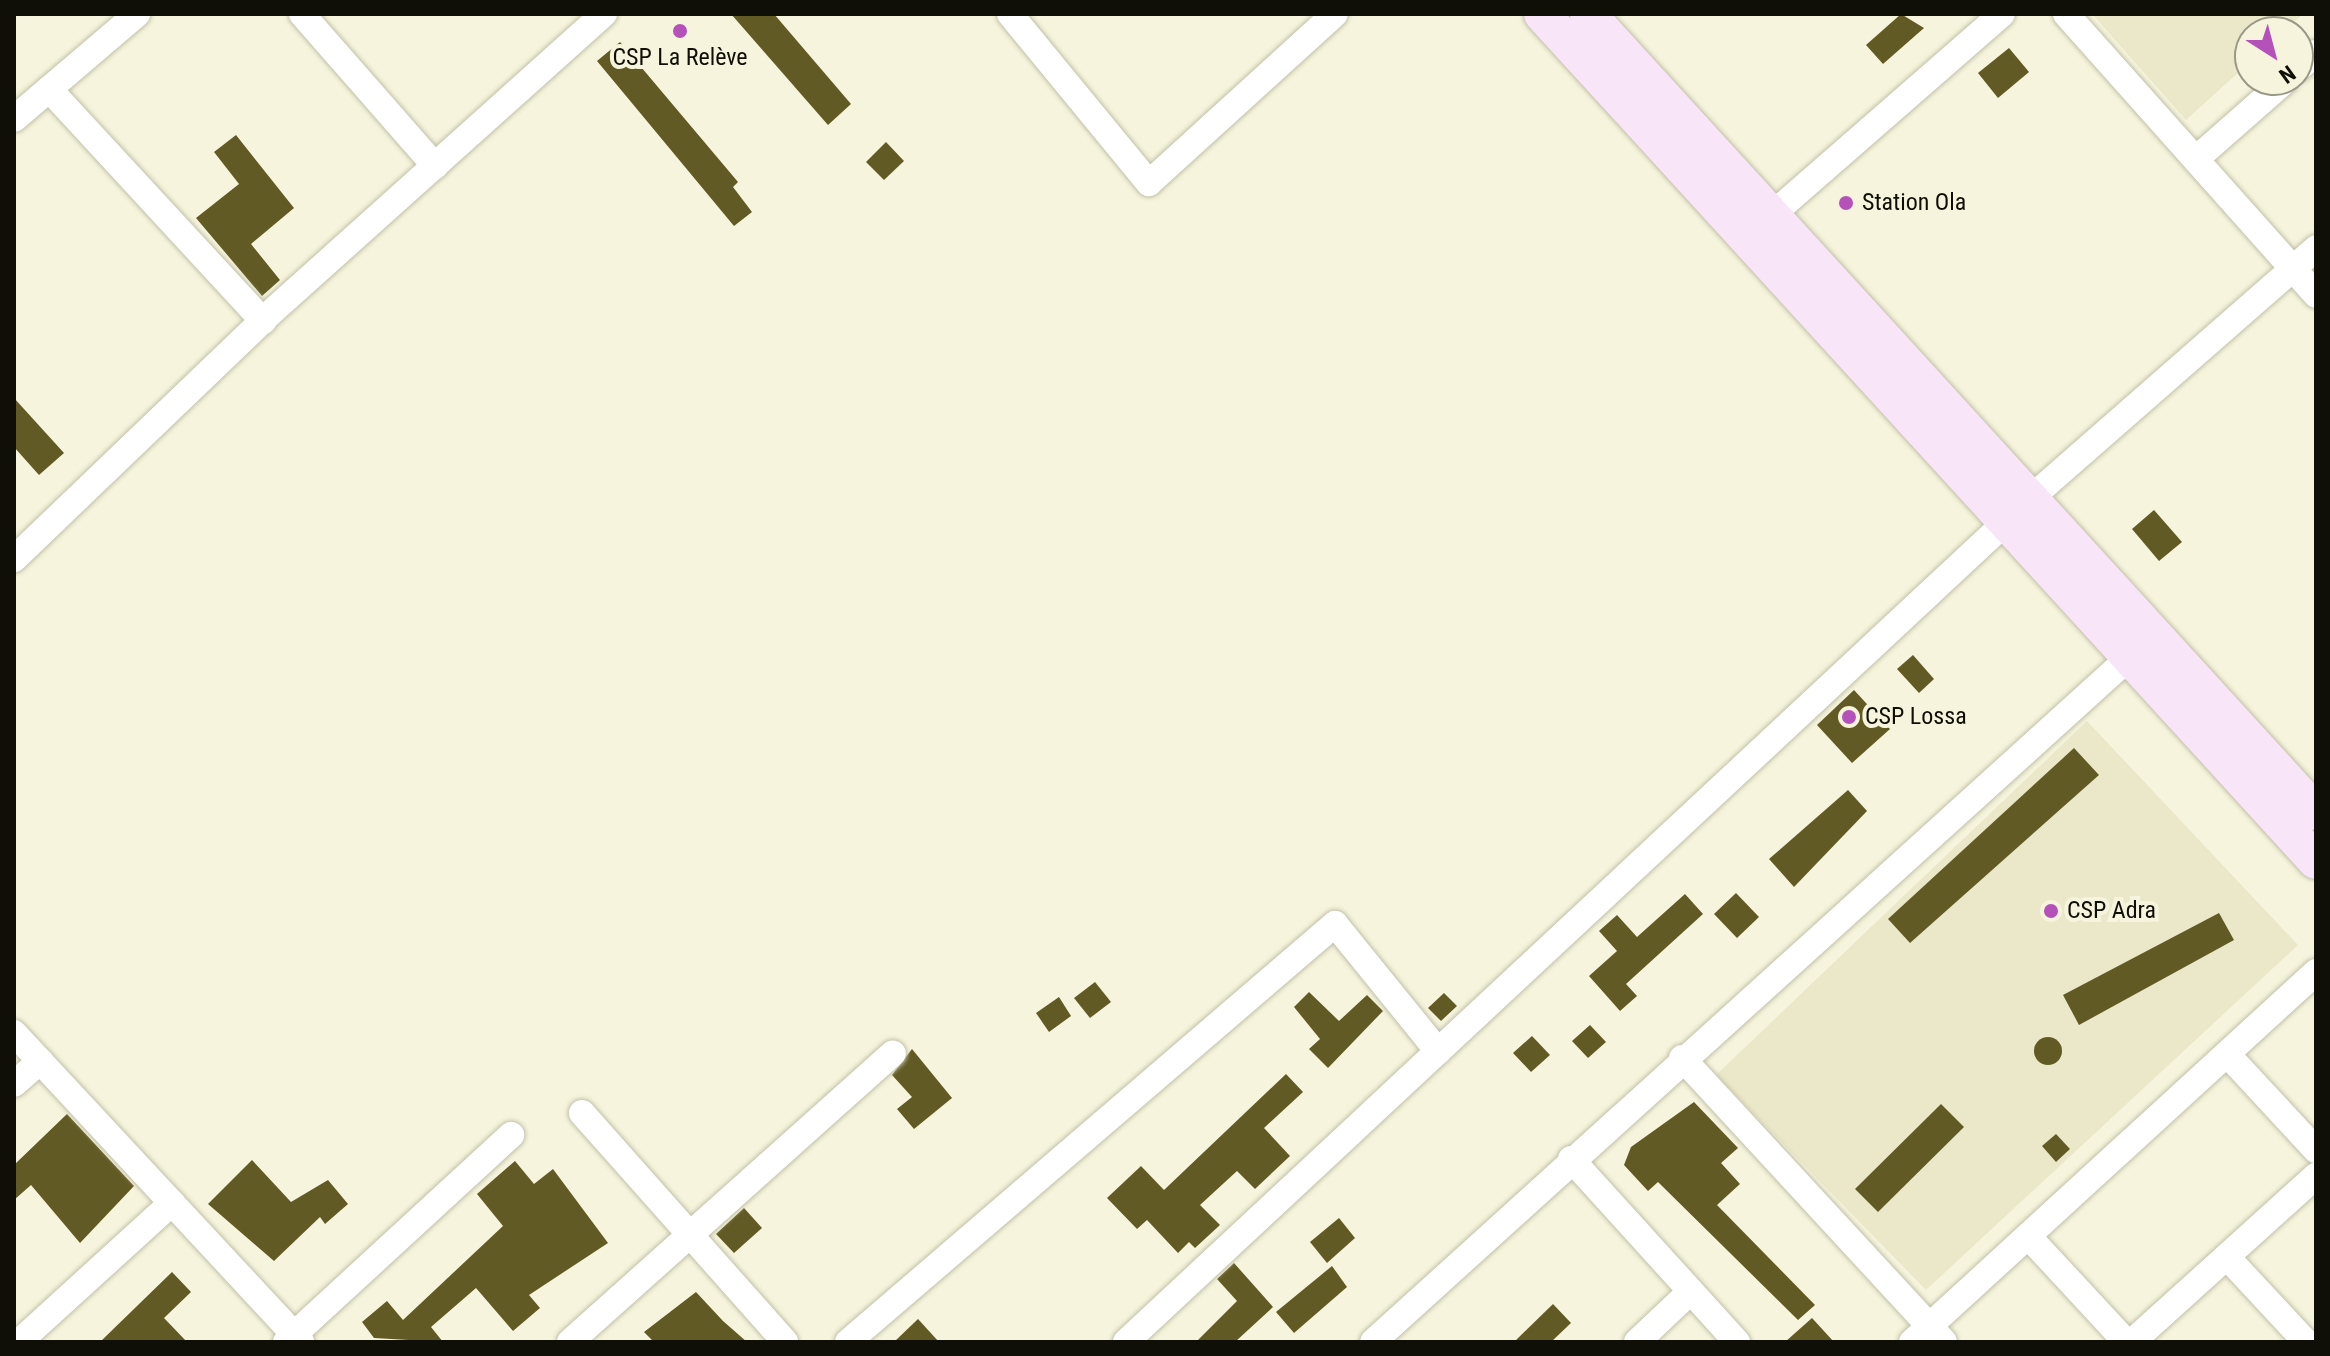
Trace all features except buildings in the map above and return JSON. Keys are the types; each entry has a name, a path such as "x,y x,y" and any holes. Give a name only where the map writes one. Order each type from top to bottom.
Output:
{"main road":[{"path":"1542,14 1760,226 2020,508 2142,646 2316,861"},
{"path":"1588,14 1760,226"},
{"path":"2142,646 2316,812"}],"street":[{"path":"14,119 137,14"},
{"path":"302,14 435,166"},
{"path":"14,559 263,321 435,166 574,24 604,14"},
{"path":"1010,14 1149,183 1335,14"},
{"path":"1760,226 2002,14"},
{"path":"2066,14 2316,295"},
{"path":"49,89 263,321"},
{"path":"2196,159 2268,96"},
{"path":"1126,1342 2020,508 2316,248"},
{"path":"1373,1342 1682,1058 2142,646"},
{"path":"848,1342 1335,924 1438,1051"},
{"path":"1682,1058 1928,1337 2028,1236 2316,972"},
{"path":"14,1033 294,1340 511,1135"},
{"path":"570,1342 893,1053"},
{"path":"2227,1054 2316,1150"},
{"path":"14,1084 40,1061"},
{"path":"582,1113 785,1342"},
{"path":"1571,1159 1737,1342"},
{"path":"2132,1342 2316,1176"},
{"path":"19,1342 172,1203"},
{"path":"2028,1236 2126,1342"},
{"path":"2227,1257 2306,1342"},
{"path":"1637,1342 1691,1291"}],"shaded area":[{"path":"2092,14 2303,14 2234,16 2234,76 2186,120"},
{"path":"2087,721 2298,945 1926,1290 1716,1075"}],"place":[{"name":"CSP La Relève","path":"680,31"},
{"name":"Station Ola","path":"1846,203"},
{"name":"CSP Lossa","path":"1849,717"},
{"name":"CSP Adra","path":"2051,911"}]}
